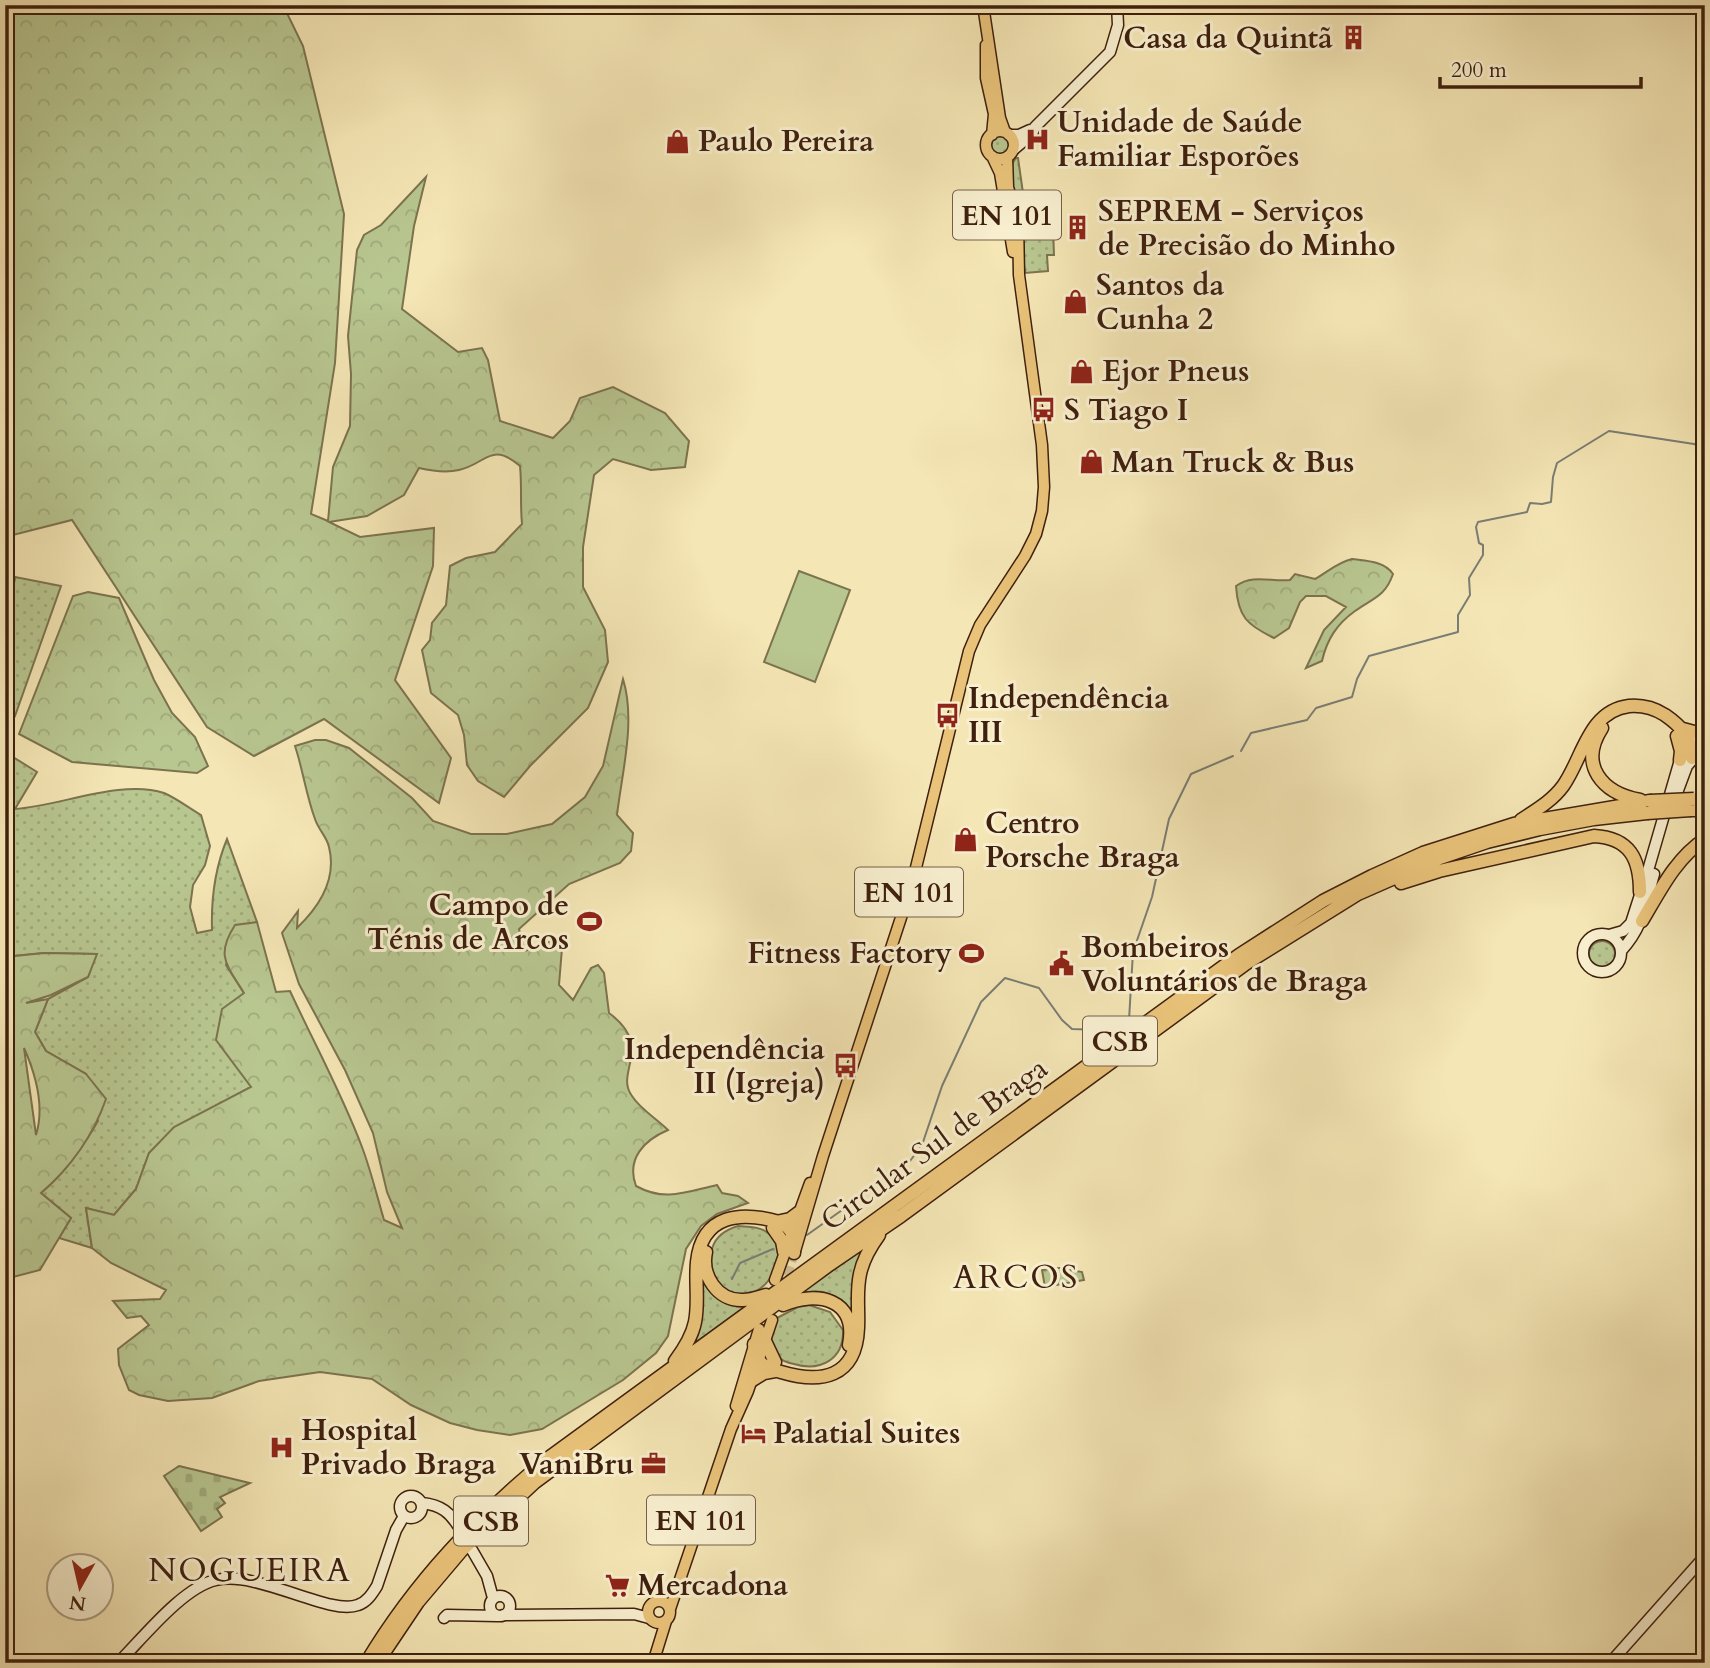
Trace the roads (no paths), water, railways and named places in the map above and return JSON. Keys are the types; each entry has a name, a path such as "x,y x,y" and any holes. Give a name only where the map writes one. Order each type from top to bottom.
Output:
{"highway":[{"path":"1514,824 1545,804 1562,787 1593,728 1606,715 1624,707 1642,706 1660,712 1678,732"},
{"path":"1649,807 1606,787 1594,766 1594,743 1608,723 1623,714 1650,715 1688,736 1697,746"},
{"name":"Circular Sul de Braga","path":"366,1663 399,1612 433,1569 499,1499 551,1456 704,1346 774,1287 897,1211 1217,971 1302,920 1347,888 1410,859 1514,824 1697,803 1705,810"},
{"name":"Circular Sul de Braga","path":"1302,920 1440,858 1567,823 1649,807"},
{"path":"1302,920 1316,923 1362,899 1419,877 1585,837 1611,838 1625,847 1638,869 1640,892"},
{"path":"1642,921 1669,875 1689,852 1705,839"},
{"name":"Circular Sul de Braga","path":"377,1663 435,1580 469,1542 512,1501 589,1441 771,1315 829,1265 885,1227 897,1211"},
{"path":"774,1225 798,1213"},
{"path":"666,1371 682,1352 692,1332 696,1313 697,1262 700,1245 709,1231 722,1221 736,1216 752,1216 774,1225 789,1253"},
{"path":"774,1287 744,1300 724,1295 709,1280 704,1261 711,1239 726,1226 741,1222 789,1227 797,1229 789,1253"},
{"path":"759,1338 775,1367 815,1379 830,1376 848,1363 857,1342 861,1266 885,1227"},
{"path":"759,1338 752,1363 765,1367 802,1371 826,1370 837,1363 845,1353 850,1341 850,1328 842,1311 824,1298 805,1297 771,1315"},
{"path":"751,1381 775,1367"}],"main road":[{"name":"EN 101","path":"797,1229 912,884 969,651 980,625 1025,556 1036,534 1042,511 1042,444 1019,275 1018,222 1009,187 1013,141 1000,118 983,5"},
{"name":"EN 101","path":"986,32 984,66 994,114 992,135 987,145 1000,173 1019,275"},
{"path":"992,135 1007,133"},
{"name":"EN 101","path":"992,156 999,159 1010,153"},
{"name":"EN 101","path":"797,1229 798,1213 823,1156"},
{"path":"774,1287 789,1253"},
{"path":"759,1338 771,1315"},
{"name":"EN 101","path":"731,1429 751,1381 752,1363"},
{"name":"EN 101","path":"670,1609 752,1363"},
{"name":"EN 101","path":"662,1601 678,1587"},
{"path":"653,1663 660,1641 655,1618 652,1604 662,1601 670,1609 670,1616 655,1618"}],"street":[{"path":"1007,133 1024,133 1035,127 1110,52 1118,25 1117,5"},
{"path":"1010,153 1032,134 1035,127"},
{"path":"1609,935 1617,941 1621,951 1620,962 1612,970 1601,972 1589,967 1583,955 1587,942 1596,935 1609,935 1623,931 1628,926 1697,746"},
{"path":"1621,951 1642,921 1676,793 1697,746"},
{"path":"422,1503 418,1516 411,1518 404,1516 400,1509 403,1499 414,1496 422,1503 434,1504 444,1509 460,1529"},
{"path":"118,1663 191,1591 216,1580 243,1579 340,1606 359,1604 373,1593 377,1586 396,1530 404,1516"},
{"path":"472,1550 499,1599 510,1608 501,1616"},
{"path":"1610,1663 1705,1556"},
{"path":"499,1599 536,1615"},
{"path":"471,1615 499,1599"},
{"path":"499,1599 491,1611 501,1616"},
{"path":"444,1618 447,1615 634,1614 655,1618"}],"waterway":[{"path":"1241,751 1251,733 1307,720 1316,708 1352,697 1357,679 1369,656 1458,632 1458,615 1470,595 1469,578 1483,555 1483,545 1479,543 1476,527 1478,522 1527,512 1530,503 1551,502 1557,463 1609,431 1705,448"},
{"path":"907,1165 922,1145 942,1086 981,1002 1005,978 1039,988 1062,1020 1072,1029 1100,1030 1129,1020 1133,952 1152,897 1169,819 1191,774 1233,756"},
{"path":"807,1235 894,1173"},
{"path":"732,1279 740,1263 773,1249"}],"tunnel":[{"path":"782,1290 794,1253"}],"place":[{"name":"Casa da Quintã","path":"1353,38"},
{"name":"Unidade de Saúde Familiar Esporões","path":"1037,139"},
{"name":"Paulo Pereira","path":"678,141"},
{"name":"SEPREM - Serviços de Precisão do Minho","path":"1078,228"},
{"name":"Santos da Cunha 2","path":"1076,302"},
{"name":"Ejor Pneus","path":"1082,371"},
{"name":"S Tiago I","path":"1044,410"},
{"name":"Man Truck & Bus","path":"1091,462"},
{"name":"Independência III","path":"948,715"},
{"name":"Centro Porsche Braga","path":"965,840"},
{"name":"Campo de Ténis de Arcos","path":"589,922"},
{"name":"Fitness Factory","path":"972,953"},
{"name":"Bombeiros Voluntários de Braga","path":"1061,964"},
{"name":"Independência II (Igreja)","path":"845,1066"},
{"name":"Palatial Suites","path":"753,1433"},
{"name":"Hospital Privado Braga","path":"281,1447"},
{"name":"VaniBru","path":"654,1464"},
{"name":"Mercadona","path":"617,1585"}],"district":[{"name":"ARCOS","path":"1016,1276"},
{"name":"NOGUEIRA","path":"250,1569"}]}
